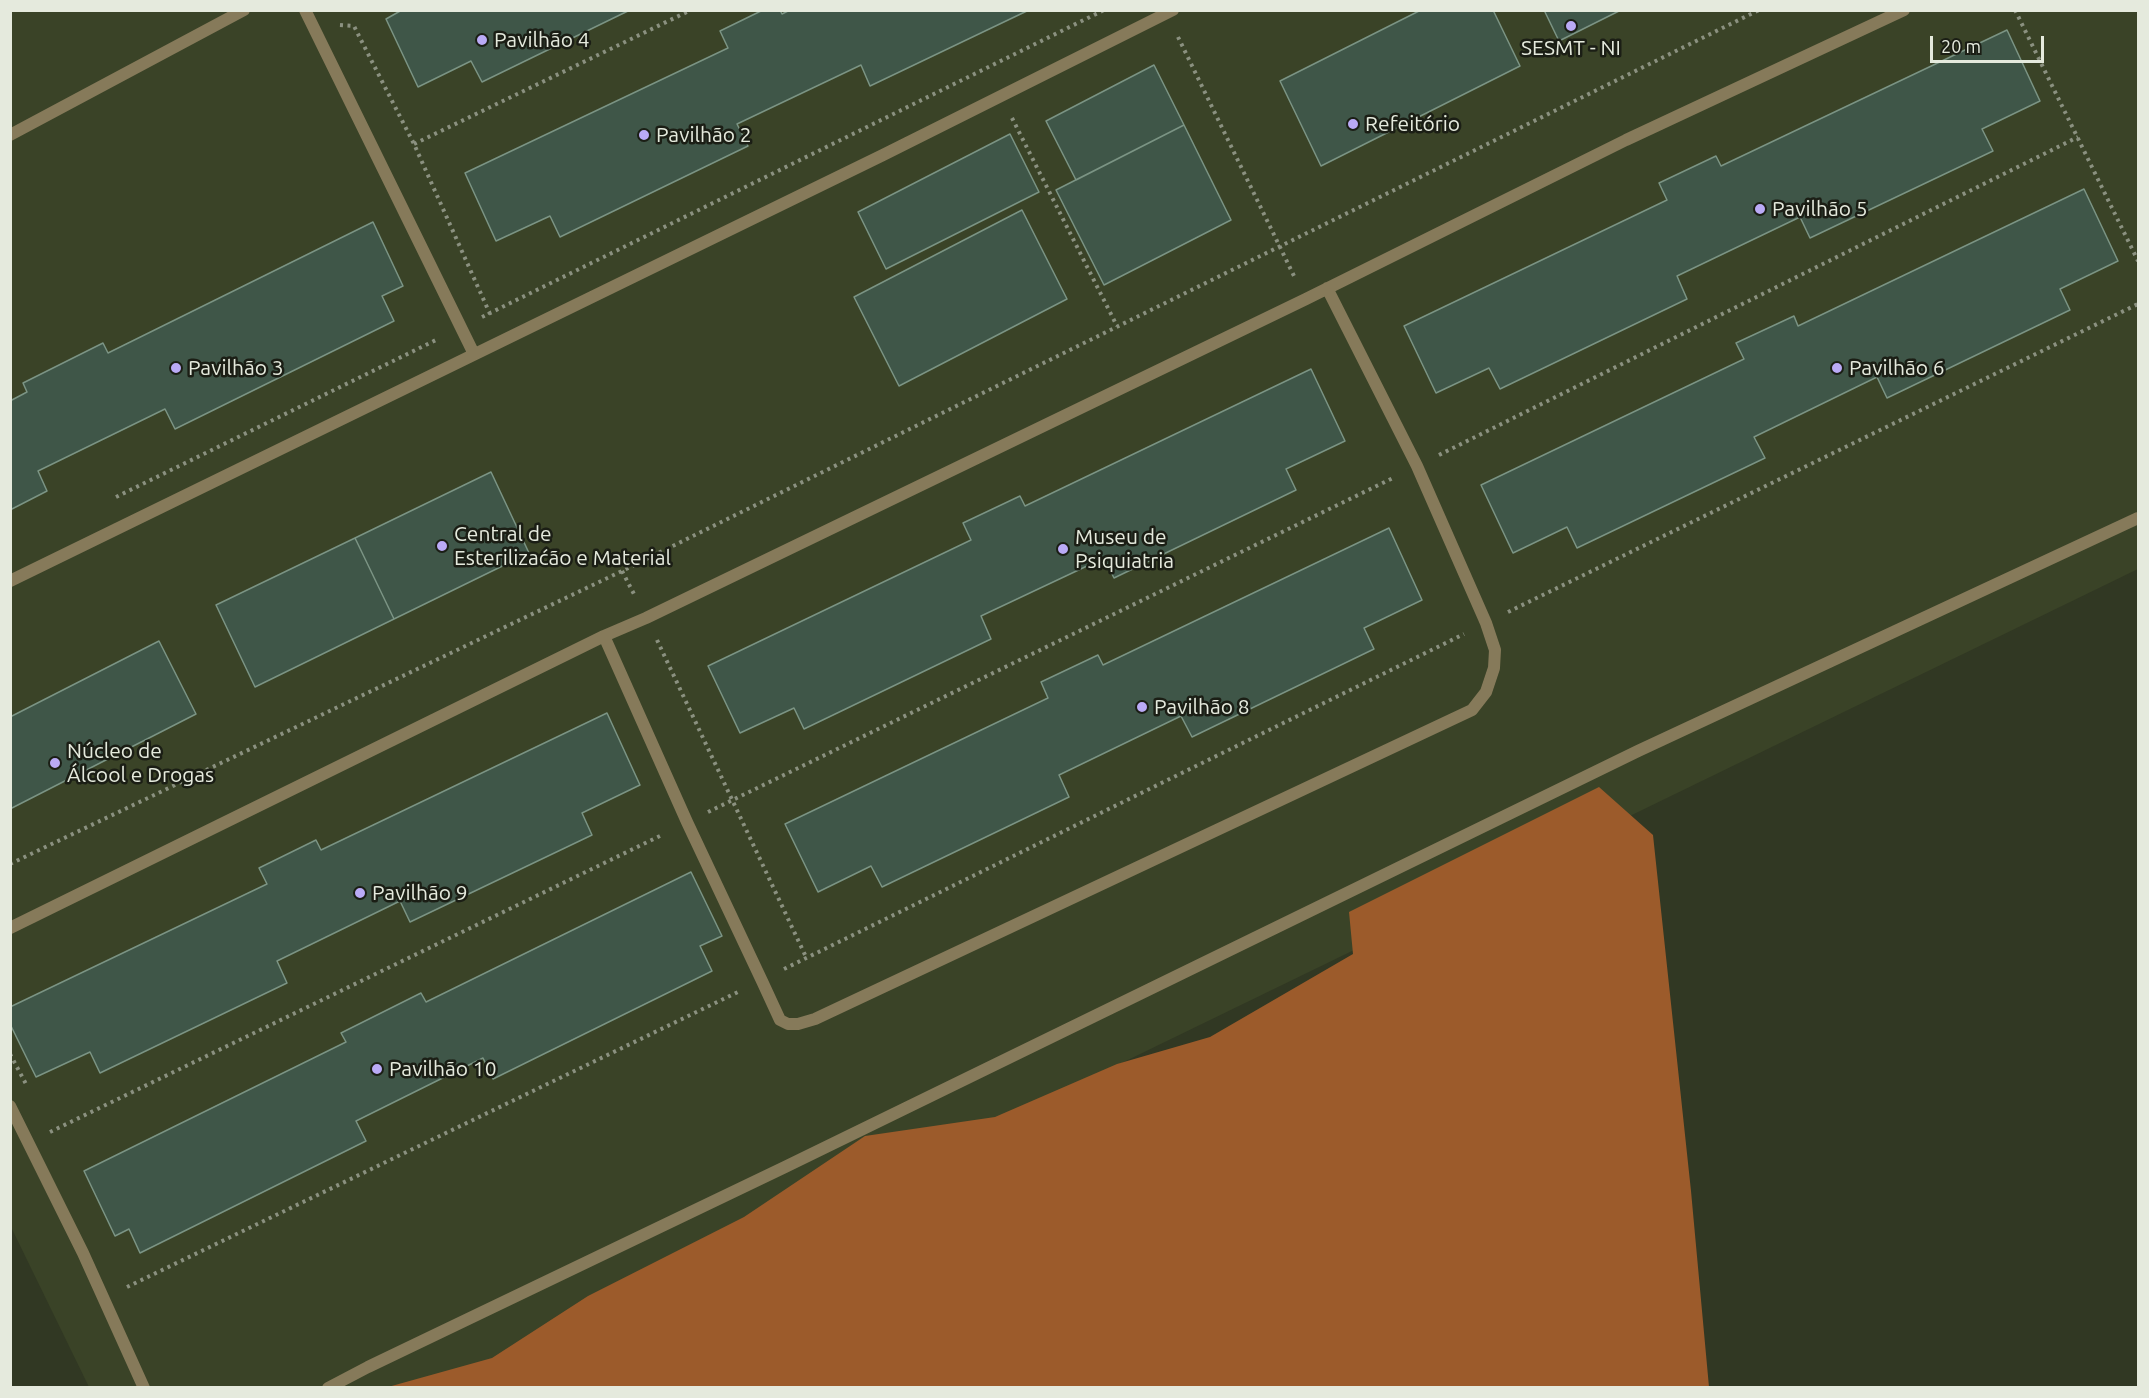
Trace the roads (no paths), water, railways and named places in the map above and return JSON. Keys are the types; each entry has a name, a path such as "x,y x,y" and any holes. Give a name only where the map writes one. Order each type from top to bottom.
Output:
{"lane":[{"path":"10,135 244,10"},
{"path":"305,10 474,354"},
{"path":"10,581 1173,10"},
{"path":"10,928 604,636 646,618 1327,288 1626,140 1904,10"},
{"path":"604,636 687,822 780,1020 788,1024 798,1024 815,1019 1472,710 1486,692 1494,669 1495,650 1486,623 1417,466 1327,288"},
{"path":"328,1388 1638,751 2139,518"},
{"path":"10,1106 83,1253 144,1388"}],"place":[{"name":"SESMT - NI","path":"1571,26"},
{"name":"Pavilhão 4","path":"482,40"},
{"name":"Refeitório","path":"1353,124"},
{"name":"Pavilhão 2","path":"644,135"},
{"name":"Pavilhão 5","path":"1760,209"},
{"name":"Pavilhão 3","path":"176,368"},
{"name":"Pavilhão 6","path":"1837,368"},
{"name":"Central de Esterilizaćão e Material","path":"442,546"},
{"name":"Museu de Psiquiatria","path":"1063,549"},
{"name":"Pavilhão 8","path":"1142,707"},
{"name":"Núcleo de Álcool e Drogas","path":"55,763"},
{"name":"Pavilhão 9","path":"360,893"},
{"name":"Pavilhão 10","path":"377,1069"}]}
